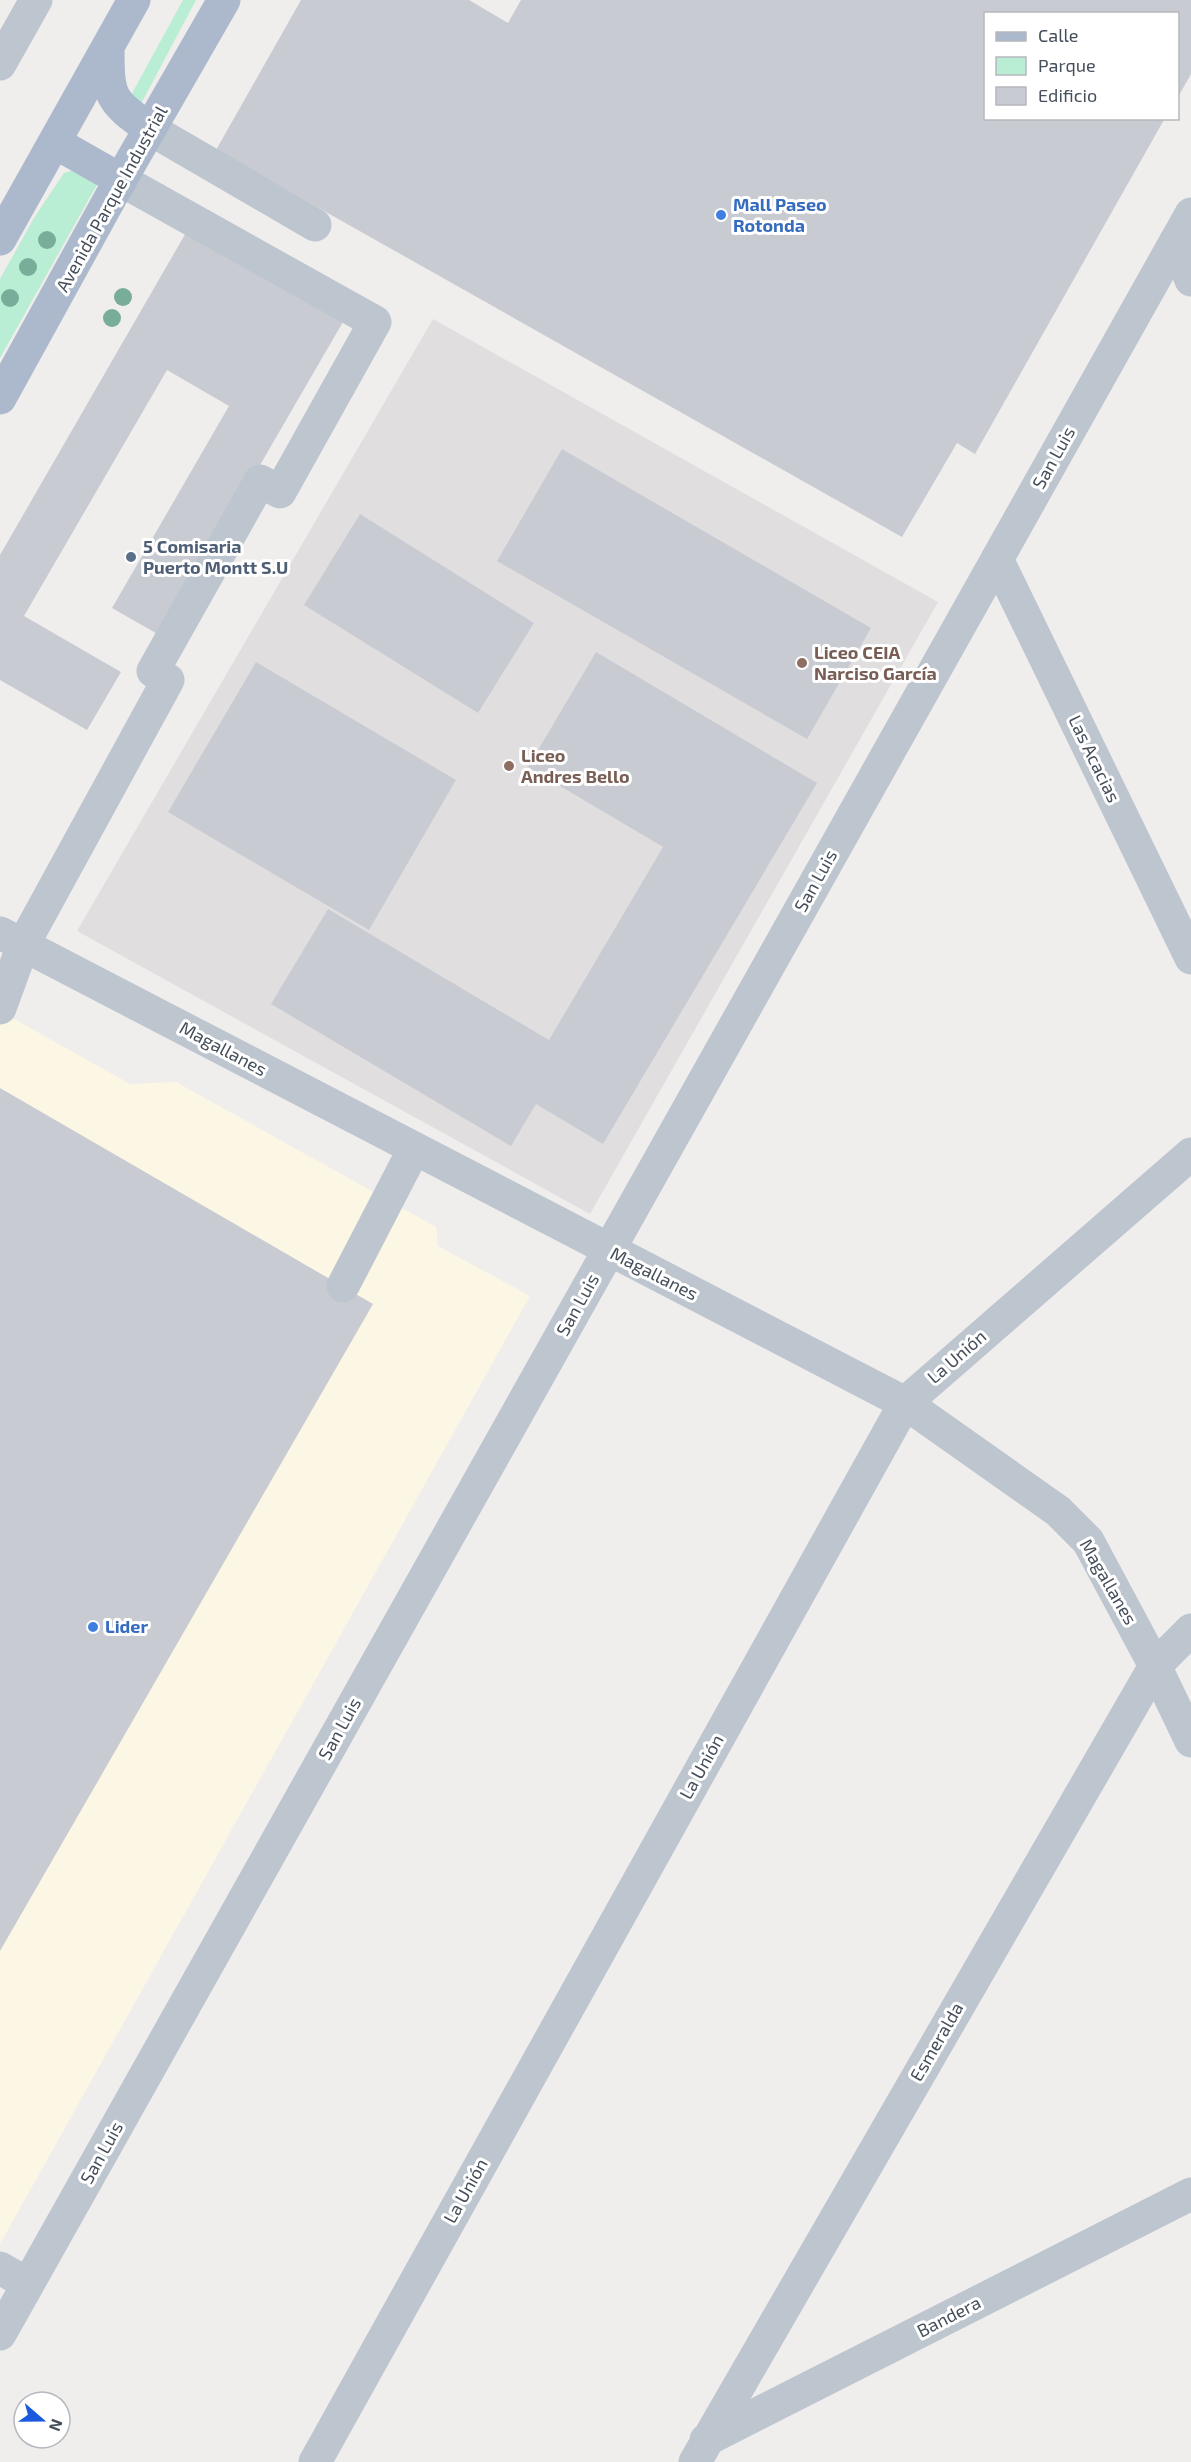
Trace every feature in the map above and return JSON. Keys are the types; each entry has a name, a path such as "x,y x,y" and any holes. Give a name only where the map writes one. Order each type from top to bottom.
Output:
{"main road":[{"path":"0,239 56,143 134,0"},
{"name":"Avenida Parque Industrial","path":"0,398 121,180 225,0"},
{"path":"108,47 108,82 114,100 126,112 150,129"},
{"path":"56,143 121,180"}],"street":[{"path":"0,64 36,0"},
{"path":"150,129 315,225"},
{"path":"0,1008 11,939 168,680 153,671 260,481 280,492 375,322 121,180"},
{"name":"San Luis","path":"0,2334 1191,213"},
{"path":"1175,242 1191,280"},
{"name":"Las Acacias","path":"997,559 1191,958"},
{"name":"Magallanes","path":"11,939 608,1251 905,1403 1058,1511 1088,1541 1155,1666 1191,1741"},
{"path":"343,1286 414,1149"},
{"name":"La Unión","path":"315,2462 905,1403 1191,1154"},
{"name":"Esmeralda","path":"700,2451 1155,1666 1191,1630"},
{"name":"Bandera","path":"700,2451 1191,2194"},
{"path":"0,2268 28,2284"}],"shaded area":[{"name":"Liceo Andres Bello","path":"433,319 938,602 590,1214 77,931"},
{"path":"0,1011 130,1084 176,1082 436,1227 438,1246 530,1296 0,2244"}],"green space":[{"path":"183,0 196,0 142,102 134,109 130,97"},
{"path":"75,170 99,181 0,358 0,279 34,218 64,173"}],"building":[{"name":"Mall Paseo Rotonda","path":"301,0 469,0 508,23 521,0 1191,0 1191,74 1179,95 1179,12 984,12 984,120 1164,120 975,454 957,443 902,537 216,150"},
{"path":"191,224 347,315 161,636 112,608 229,406 167,370 24,616 121,672 87,730 0,680 0,555"},
{"path":"562,449 871,628 807,739 497,561"},
{"path":"360,514 534,623 478,713 304,605"},
{"path":"596,652 817,783 603,1144 536,1104 511,1146 271,1004 328,909 549,1040 663,847 528,767"},
{"path":"256,662 456,780 369,930 168,812"},
{"name":"Lider","path":"0,1088 373,1304 0,1951"}],"place":[{"name":"Mall Paseo Rotonda","path":"721,215"},
{"name":"5 Comisaria Puerto Montt S.U","path":"131,557"},
{"name":"Liceo CEIA Narciso García","path":"802,663"},
{"name":"Liceo Andres Bello","path":"509,766"},
{"name":"Lider","path":"93,1627"}]}
